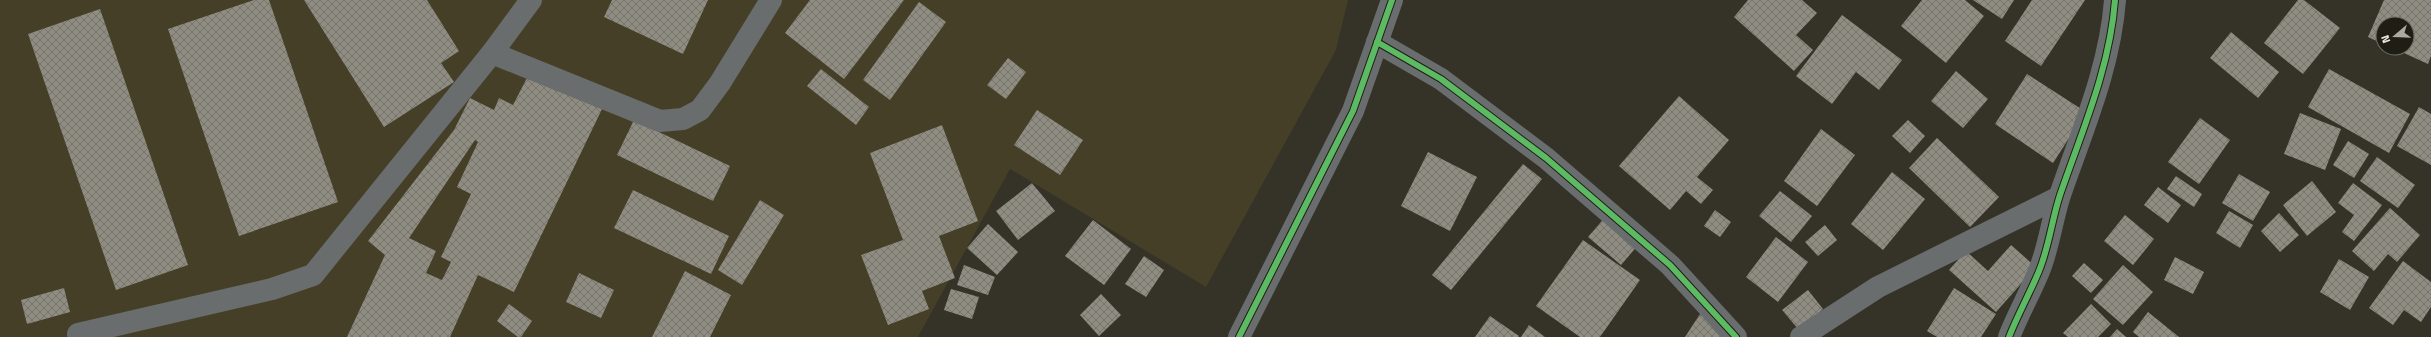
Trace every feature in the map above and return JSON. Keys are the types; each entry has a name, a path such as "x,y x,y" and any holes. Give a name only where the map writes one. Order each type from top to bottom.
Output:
{"street":[{"path":"78,334 272,289 314,275 492,54 531,0"},
{"path":"492,54 660,121 683,119 700,110 720,83 771,0"},
{"path":"1239,337 1353,110 1392,0"},
{"path":"2009,337 2040,269 2060,197 2102,71 2114,20 2115,0"},
{"path":"1377,42 1441,79 1546,158 1670,265 1736,337"},
{"path":"1801,337 1878,287 2060,197"}],"shaded area":[{"path":"0,0 1348,0 1336,50 1206,287 1010,169 918,337 0,337"}],"building":[{"path":"254,0 269,0 338,202 239,236 168,29"},
{"path":"304,0 427,0 459,51 441,63 454,82 384,127"},
{"path":"612,0 708,0 683,54 604,17"},
{"path":"810,0 904,0 844,79 785,33"},
{"path":"1748,0 1802,0 1817,13 1796,35 1813,50 1794,71 1734,17"},
{"path":"1922,0 1965,0 1984,16 1946,63 1901,26"},
{"path":"1973,0 2014,0 2002,19"},
{"path":"2032,0 2085,0 2041,66 2005,41"},
{"path":"2298,0 2304,0 2340,28 2303,74 2264,43"},
{"path":"2384,0 2431,0 2431,56 2428,64 2410,56 2415,56 2415,16 2377,16"},
{"path":"919,2 946,22 890,100 863,80"},
{"path":"100,9 188,265 116,290 28,34"},
{"path":"1842,15 1902,60 1879,90 1856,72 1832,104 1796,76"},
{"path":"2375,21 2375,40 2368,37"},
{"path":"2231,32 2279,72 2258,98 2210,58"},
{"path":"1008,58 1026,72 1006,99 987,85"},
{"path":"821,69 869,107 856,125 807,86"},
{"path":"2329,69 2410,114 2389,153 2308,107"},
{"path":"1956,71 1988,99 1963,128 1931,101"},
{"path":"529,74 602,109 514,292 478,275 450,337 347,337 385,255 368,241 454,130 470,98 494,110 499,98 513,105","holes":["475,140 478,142 457,187 471,194 441,257 451,262 442,280 426,273 436,251 409,238"]},
{"path":"2027,74 2086,112 2053,163 1995,124"},
{"path":"1679,96 1729,140 1697,177 1713,190 1701,204 1686,191 1670,210 1619,166"},
{"path":"2419,107 2431,114 2431,165 2397,146"},
{"path":"1037,110 1083,140 1060,175 1014,145"},
{"path":"2300,113 2341,129 2325,170 2284,154"},
{"path":"2200,118 2230,140 2199,184 2168,162"},
{"path":"634,120 730,166 713,201 617,155"},
{"path":"1908,120 1925,136 1910,153 1892,136"},
{"path":"942,125 978,221 939,236 955,278 922,291 929,309 888,325 861,255 903,240 870,153"},
{"path":"1821,129 1855,155 1817,206 1784,181"},
{"path":"1937,138 1999,197 1970,227 1909,168"},
{"path":"2348,141 2369,154 2354,178 2333,165"},
{"path":"1428,152 1477,177 1450,231 1401,206"},
{"path":"2377,157 2415,185 2398,208 2360,181"},
{"path":"1523,164 1542,179 1451,290 1432,275"},
{"path":"1892,172 1925,199 1883,250 1851,224"},
{"path":"2239,174 2270,192 2253,221 2222,203"},
{"path":"2176,176 2202,194 2194,207 2167,189"},
{"path":"2312,181 2336,212 2307,236 2283,205"},
{"path":"1032,183 1055,211 1018,240 996,211"},
{"path":"2353,183 2382,205 2354,241 2342,232 2354,215 2338,203"},
{"path":"2158,187 2181,205 2168,223 2144,205"},
{"path":"633,190 729,236 711,274 614,228"},
{"path":"1780,191 1812,216 1791,242 1759,216"},
{"path":"760,200 784,215 742,285 718,270"},
{"path":"2390,208 2420,235 2397,262 2388,254 2374,271 2352,251"},
{"path":"1715,210 1731,222 1720,237 1704,226"},
{"path":"2229,211 2253,225 2240,248 2216,233"},
{"path":"2279,213 2299,235 2280,252 2261,231"},
{"path":"2125,215 2154,239 2133,265 2104,241"},
{"path":"1606,216 1639,244 1621,265 1588,237"},
{"path":"1093,220 1131,249 1104,285 1065,256"},
{"path":"988,224 1018,252 997,275 967,248"},
{"path":"1825,225 1837,240 1818,256 1805,242"},
{"path":"1776,237 1808,262 1778,302 1746,277"},
{"path":"1583,240 1640,280 1600,337 1580,337 1536,306"},
{"path":"2011,245 2036,267 1996,312 1949,270 1966,251 1988,271"},
{"path":"1144,256 1164,270 1146,297 1125,284"},
{"path":"2175,257 2204,272 2193,294 2164,280"},
{"path":"2339,259 2369,277 2350,310 2320,292"},
{"path":"2403,261 2431,282 2431,307 2421,322 2404,310 2393,325 2369,308"},
{"path":"2084,263 2103,280 2091,293 2072,276"},
{"path":"964,265 995,277 988,295 957,285"},
{"path":"2123,265 2153,292 2123,325 2093,299"},
{"path":"685,271 731,295 710,337 652,337"},
{"path":"579,273 614,290 601,318 566,302"},
{"path":"64,288 70,312 27,324 21,300"},
{"path":"1954,288 1996,314 1981,337 1937,337 1927,331"},
{"path":"951,289 979,297 972,319 944,310"},
{"path":"1808,290 1823,309 1799,330 1782,310"},
{"path":"1101,294 1121,315 1099,336 1080,315"},
{"path":"509,304 532,321 521,337 518,337 497,321"},
{"path":"2091,304 2111,324 2098,337 2068,337 2063,333"},
{"path":"2148,312 2179,337 2139,337 2133,332"},
{"path":"1700,314 1735,337 1685,337"},
{"path":"1490,316 1519,336 1475,337"},
{"path":"1529,325 1545,337 1521,337"},
{"path":"2117,329 2126,337 2110,337"}],"cycle path":[{"path":"1239,337 1353,111 1392,0"},
{"path":"2009,337 2042,262 2060,195 2094,99 2107,50 2115,0"},
{"path":"1377,42 1441,79 1546,158 1670,265 1736,337"}]}
